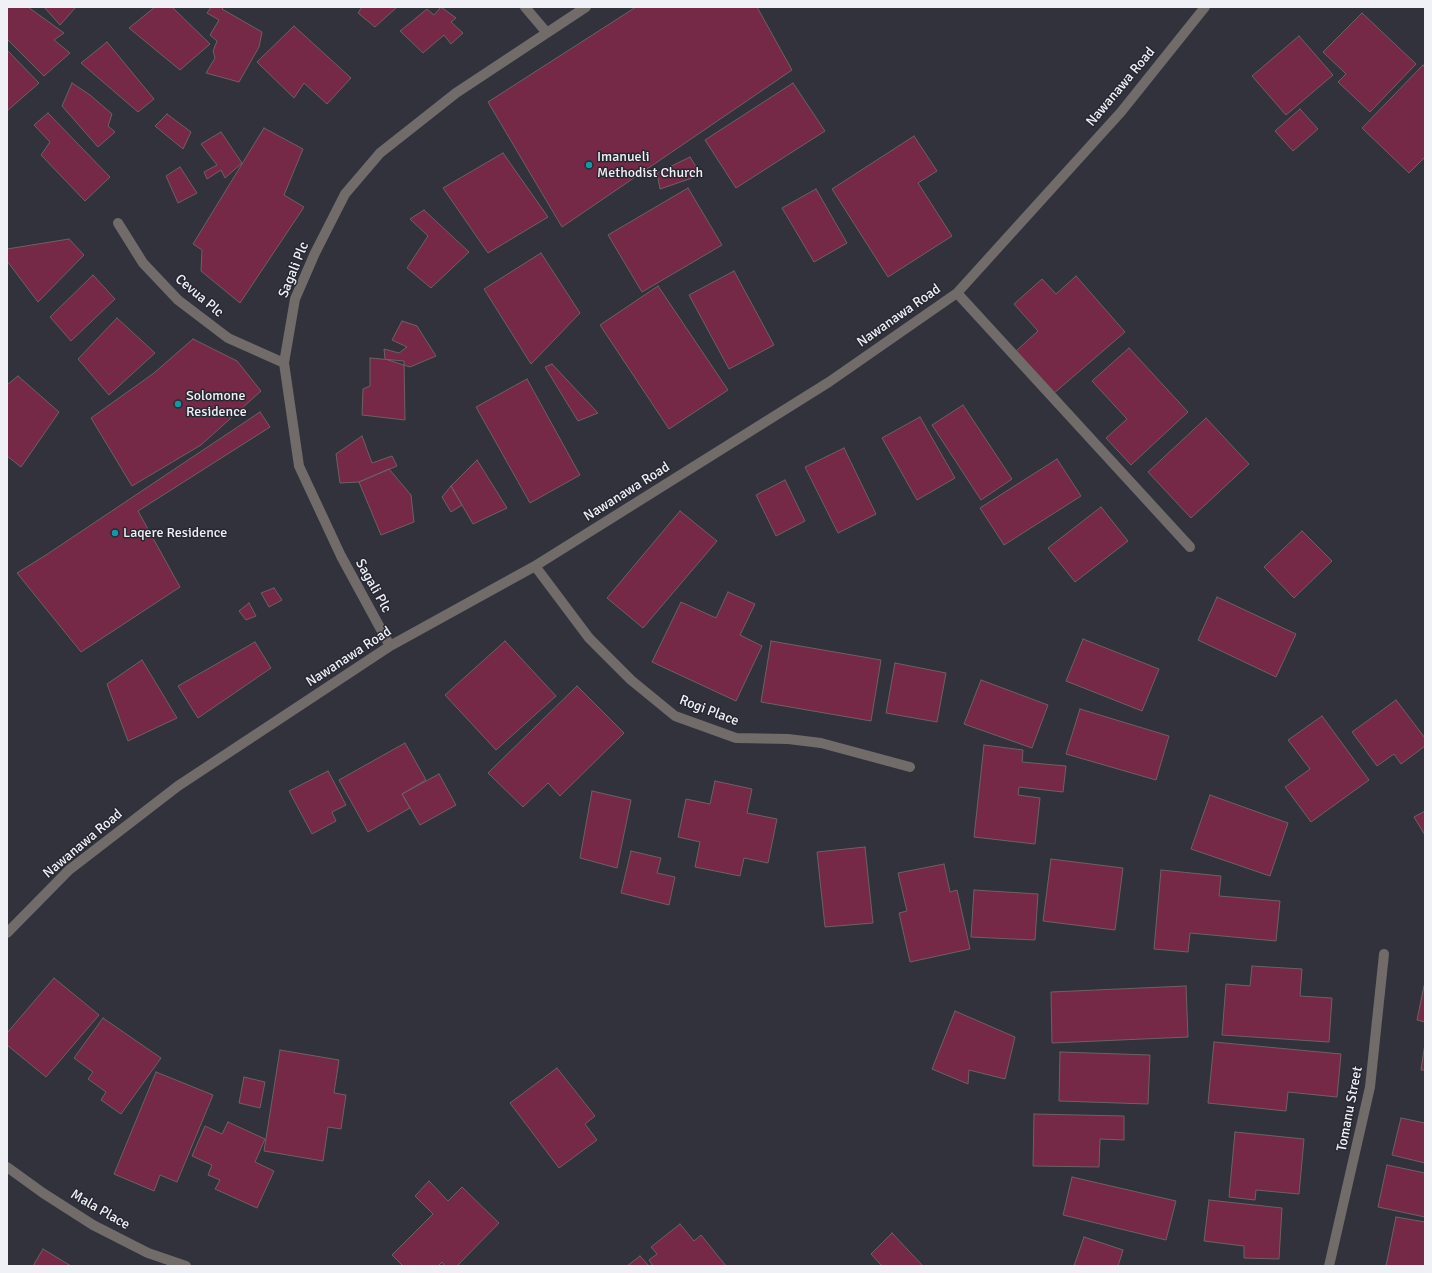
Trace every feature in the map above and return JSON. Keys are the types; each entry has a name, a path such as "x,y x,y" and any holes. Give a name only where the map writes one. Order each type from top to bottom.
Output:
{"street":[{"path":"525,7 547,32"},
{"name":"Sagali Plc","path":"390,646 341,556 299,466 284,363 295,298 344,194 380,153 456,93 586,7"},
{"name":"Nawanawa Road","path":"7,933 69,870 178,786 390,646 535,566 829,382 957,293 1121,112 1205,7"},
{"name":"Cevua Plc","path":"118,223 143,263 178,300 228,338 284,363"},
{"path":"957,293 1190,547"},
{"name":"Rogi Place","path":"535,566 589,638 631,680 675,716 736,738 788,738 821,743 910,768"},
{"name":"Tomanu Street","path":"1329,1266 1370,1088 1384,954"},
{"name":"Mala Place","path":"7,1167 93,1225 148,1253 186,1266"}],"building":[{"path":"7,7 28,7 64,33 54,40 70,53 44,76 7,39"},
{"path":"44,7 76,7 60,25"},
{"path":"155,7 172,7 210,44 180,70 129,28"},
{"path":"211,7 224,7 222,9 262,32 259,47 239,82 206,73 215,58 213,51 217,41 210,35 219,20 207,13"},
{"path":"362,7 397,7 375,27 358,13"},
{"path":"441,7 456,18 451,22 463,33 451,44 444,35 423,53 400,31 427,9 434,15"},
{"name":"Imanueli Methodist Church","path":"636,7 757,7 792,70 562,227 488,102"},
{"path":"1362,13 1416,64 1370,112 1338,82 1346,74 1323,52"},
{"path":"294,26 351,78 327,104 304,83 294,98 257,62"},
{"path":"1299,36 1333,75 1286,115 1252,76"},
{"path":"107,42 154,99 138,112 81,63"},
{"path":"7,50 39,83 7,111"},
{"path":"1423,65 1425,68 1425,157 1409,173 1362,128"},
{"path":"72,83 90,95 112,114 108,126 115,132 98,147 62,106"},
{"path":"793,83 825,131 736,188 705,140"},
{"path":"1300,109 1318,129 1293,151 1275,131"},
{"path":"48,113 110,177 85,201 41,155 50,142 34,125"},
{"path":"167,114 191,132 183,149 155,126"},
{"path":"264,128 303,149 284,195 304,207 240,303 201,271 202,250 193,244"},
{"path":"221,132 242,163 225,178 221,170 207,179 204,172 217,165 201,144"},
{"path":"914,136 937,171 918,183 952,236 888,277 832,189"},
{"path":"503,153 548,217 488,253 443,188"},
{"path":"690,157 701,175 660,189 657,173"},
{"path":"180,167 197,193 178,203 166,176"},
{"path":"688,188 722,245 642,292 608,235"},
{"path":"816,189 847,243 814,262 782,208"},
{"path":"424,210 469,252 431,288 407,268 428,236 410,219"},
{"path":"69,239 84,255 38,302 7,261 7,249"},
{"path":"541,253 580,313 531,364 484,289"},
{"path":"734,271 774,345 729,369 689,295"},
{"path":"93,275 115,299 71,341 50,317"},
{"path":"1076,276 1125,332 1053,394 1015,352 1038,331 1014,304 1042,279 1056,294"},
{"path":"658,286 728,390 669,429 600,325"},
{"path":"117,318 155,353 109,395 78,359"},
{"path":"402,321 417,326 436,356 410,367 385,359 384,349 399,353 407,347 392,340"},
{"name":"Solomone Residence","path":"193,339 237,361 261,391 201,445 132,486 91,418 154,373"},
{"path":"1129,348 1188,412 1131,465 1106,438 1127,419 1092,381"},
{"path":"370,358 404,361 405,420 362,415 363,389 370,386"},
{"path":"552,364 598,413 578,421 545,367"},
{"path":"18,376 59,412 21,467 7,456 7,385"},
{"path":"527,379 580,475 530,503 476,407"},
{"path":"963,405 1012,479 981,500 932,425"},
{"name":"Laqere Residence","path":"260,412 270,427 138,511 180,587 81,652 17,573"},
{"path":"920,417 955,478 917,500 882,438"},
{"path":"1206,418 1249,464 1191,518 1148,472"},
{"path":"362,436 372,463 392,456 397,466 359,482 340,483 336,454"},
{"path":"844,448 876,514 838,533 805,467"},
{"path":"1057,459 1081,496 1004,545 980,508"},
{"path":"477,460 507,508 473,524 451,486"},
{"path":"389,469 411,495 414,522 381,535 359,482"},
{"path":"785,480 805,521 776,536 756,495"},
{"path":"451,486 462,505 451,512 442,497"},
{"path":"1101,507 1128,541 1075,582 1048,548"},
{"path":"680,511 717,541 643,628 607,598"},
{"path":"1302,531 1332,561 1294,598 1264,567"},
{"path":"274,588 282,600 269,607 261,593"},
{"path":"728,592 755,604 740,635 762,646 736,701 652,662 681,602 716,618"},
{"path":"1217,597 1296,634 1276,677 1198,640"},
{"path":"249,603 256,616 246,620 239,611"},
{"path":"1083,639 1159,669 1142,711 1066,681"},
{"path":"505,641 556,696 496,750 445,695"},
{"path":"771,641 881,660 871,721 761,702"},
{"path":"255,642 271,668 198,718 178,686"},
{"path":"142,660 177,718 128,741 107,684"},
{"path":"895,663 946,673 937,722 886,713"},
{"path":"981,680 1048,705 1032,748 964,724"},
{"path":"577,686 624,733 560,796 548,783 523,807 488,773"},
{"path":"1396,700 1425,738 1425,746 1401,764 1394,754 1377,766 1352,732"},
{"path":"1080,709 1169,736 1156,780 1066,754"},
{"path":"1322,716 1369,780 1311,822 1285,787 1310,769 1288,740"},
{"path":"405,743 426,780 402,794 410,808 368,832 339,780"},
{"path":"984,745 1023,750 1022,762 1066,766 1063,792 1019,787 1018,795 1040,798 1035,844 974,837"},
{"path":"328,771 346,805 332,812 336,821 312,834 289,791"},
{"path":"439,774 456,805 420,825 402,794"},
{"path":"715,781 752,789 747,813 777,819 768,863 744,858 740,876 695,867 700,842 678,837 686,799 710,804"},
{"path":"592,791 631,800 617,868 580,858"},
{"path":"1210,795 1288,823 1270,876 1191,849"},
{"path":"1425,811 1425,835 1414,817"},
{"path":"865,847 873,923 825,927 817,852"},
{"path":"631,851 661,858 657,873 675,877 669,905 621,893"},
{"path":"1051,859 1123,868 1115,930 1043,921"},
{"path":"944,864 950,892 957,890 970,949 910,962 899,913 907,911 898,873"},
{"path":"1161,870 1221,876 1219,896 1280,901 1276,941 1190,933 1188,952 1154,949"},
{"path":"974,890 1038,894 1035,940 971,937"},
{"path":"1252,966 1302,969 1300,996 1332,998 1329,1042 1222,1035 1226,984 1250,986"},
{"path":"54,978 99,1015 46,1077 7,1045 7,1033"},
{"path":"1186,986 1188,1037 1052,1043 1051,992"},
{"path":"1425,986 1425,1022 1417,1020"},
{"path":"955,1011 1015,1037 1005,1079 969,1070 968,1084 932,1069"},
{"path":"103,1018 161,1058 121,1114 101,1100 106,1092 88,1079 93,1072 74,1058"},
{"path":"1214,1042 1341,1054 1337,1097 1288,1092 1286,1111 1208,1103"},
{"path":"1425,1043 1425,1070 1421,1070"},
{"path":"280,1050 339,1060 334,1093 346,1095 341,1129 328,1127 323,1161 264,1151"},
{"path":"1060,1052 1150,1055 1148,1104 1059,1101"},
{"path":"557,1068 595,1116 585,1124 597,1140 559,1168 510,1103"},
{"path":"156,1072 213,1095 177,1182 160,1175 154,1191 114,1174"},
{"path":"244,1077 265,1082 260,1108 239,1103"},
{"path":"1034,1114 1124,1116 1124,1140 1100,1139 1099,1167 1033,1166"},
{"path":"1401,1118 1425,1123 1425,1163 1392,1155"},
{"path":"228,1122 265,1139 255,1162 274,1171 257,1208 215,1189 220,1180 208,1175 212,1165 192,1156 205,1126 222,1134"},
{"path":"1235,1132 1304,1139 1299,1194 1256,1190 1255,1200 1229,1197"},
{"path":"1387,1165 1425,1173 1425,1217 1378,1207"},
{"path":"1072,1177 1176,1201 1166,1240 1063,1215"},
{"path":"429,1181 448,1201 462,1187 499,1223 457,1266 445,1266 442,1262 438,1266 403,1266 392,1255 433,1214 415,1196"},
{"path":"1209,1200 1282,1208 1279,1259 1244,1258 1244,1246 1204,1241"},
{"path":"1396,1217 1425,1222 1425,1266 1386,1266"},
{"path":"680,1224 694,1241 701,1235 726,1266 653,1266 649,1260 657,1254 651,1247"},
{"path":"892,1233 923,1266 882,1266 871,1254"},
{"path":"1084,1237 1123,1250 1118,1266 1074,1266"},
{"path":"43,1249 71,1266 33,1266"},
{"path":"640,1256 649,1266 627,1266"}],"place":[{"name":"Imanueli Methodist Church","path":"589,165"},
{"name":"Solomone Residence","path":"178,404"},
{"name":"Laqere Residence","path":"115,533"}]}
